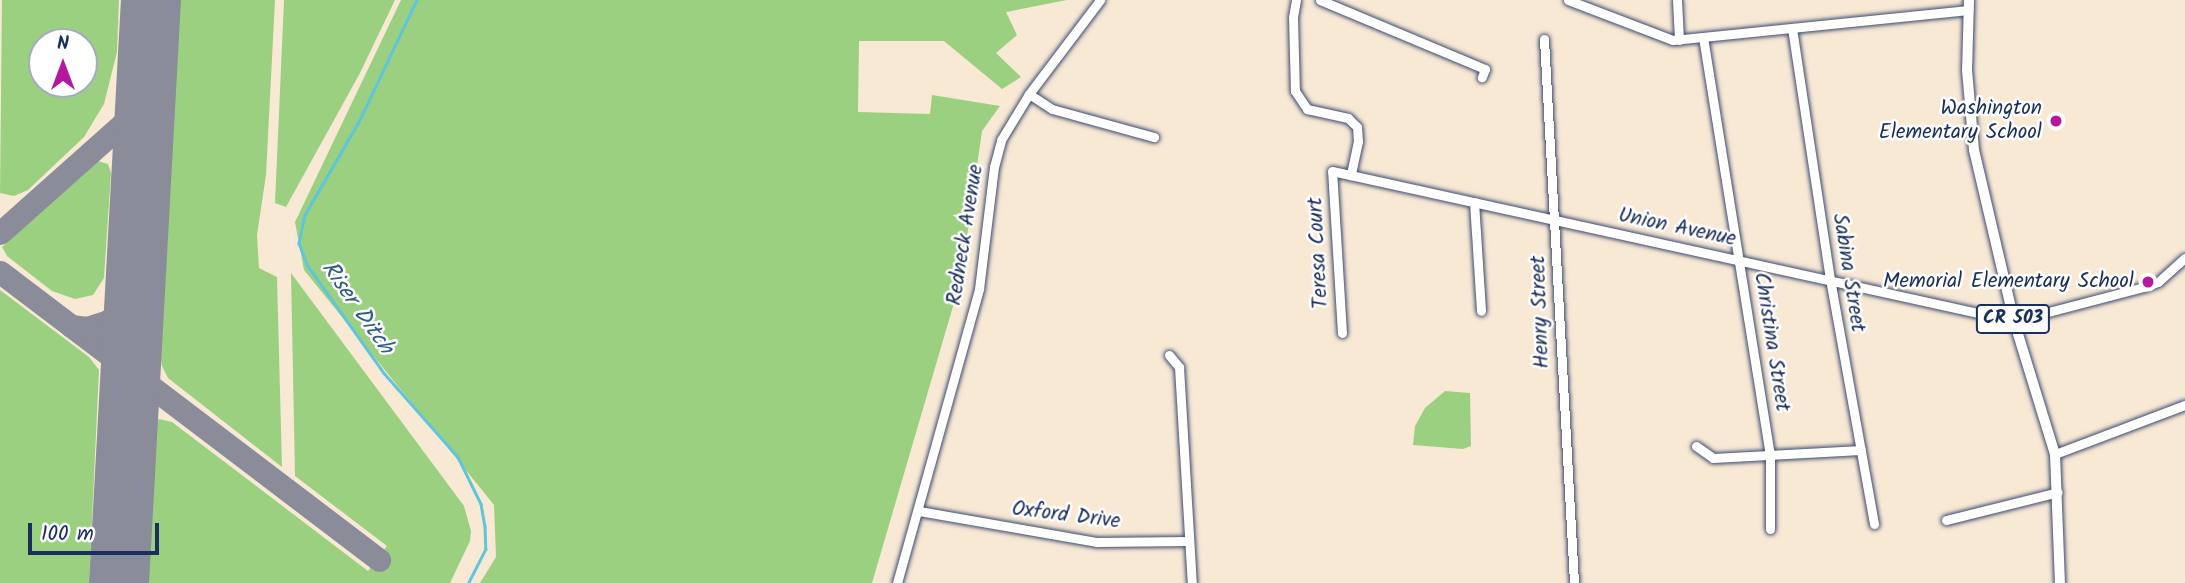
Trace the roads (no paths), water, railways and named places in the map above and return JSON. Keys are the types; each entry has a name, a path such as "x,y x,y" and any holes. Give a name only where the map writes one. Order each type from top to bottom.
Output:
{"main road":[{"name":"CR 503","path":"1968,5 1967,69 1974,150 2014,321 2055,454 2060,583"}],"street":[{"name":"Redneck Avenue","path":"897,583 978,289 996,153 1006,128 1029,94 1100,0"},
{"path":"1296,0 1293,17 1295,92 1307,109 1348,118 1357,127 1358,141 1351,175"},
{"path":"1320,0 1485,69 1482,77"},
{"path":"1568,0 1679,40 1968,5"},
{"path":"1677,0 1679,40"},
{"name":"Sabina Street","path":"1791,28 1830,279 1874,524"},
{"name":"Christina Street","path":"1703,37 1741,259 1770,455 1770,529"},
{"name":"Henry Street","path":"1544,39 1574,583"},
{"path":"1029,94 1052,109 1154,137"},
{"name":"Union Avenue","path":"1332,171 2014,321"},
{"name":"Teresa Court","path":"1332,171 1342,333"},
{"path":"1474,202 1480,311"},
{"path":"2014,321 2158,282 2185,258"},
{"path":"1169,355 1179,367 1192,583"},
{"path":"2055,454 2185,405"},
{"path":"1696,446 1713,458 1860,450"},
{"path":"1946,520 2058,492"},
{"name":"Oxford Drive","path":"919,510 1097,542 1189,541"}],"waterway":[{"name":"Riser Ditch","path":"417,0 359,122 305,215 299,243 308,266 384,373 458,457 481,504 485,526 486,549 469,583"}],"place":[{"name":"Washington Elementary School","path":"2056,121"},
{"name":"Memorial Elementary School","path":"2148,282"}]}
